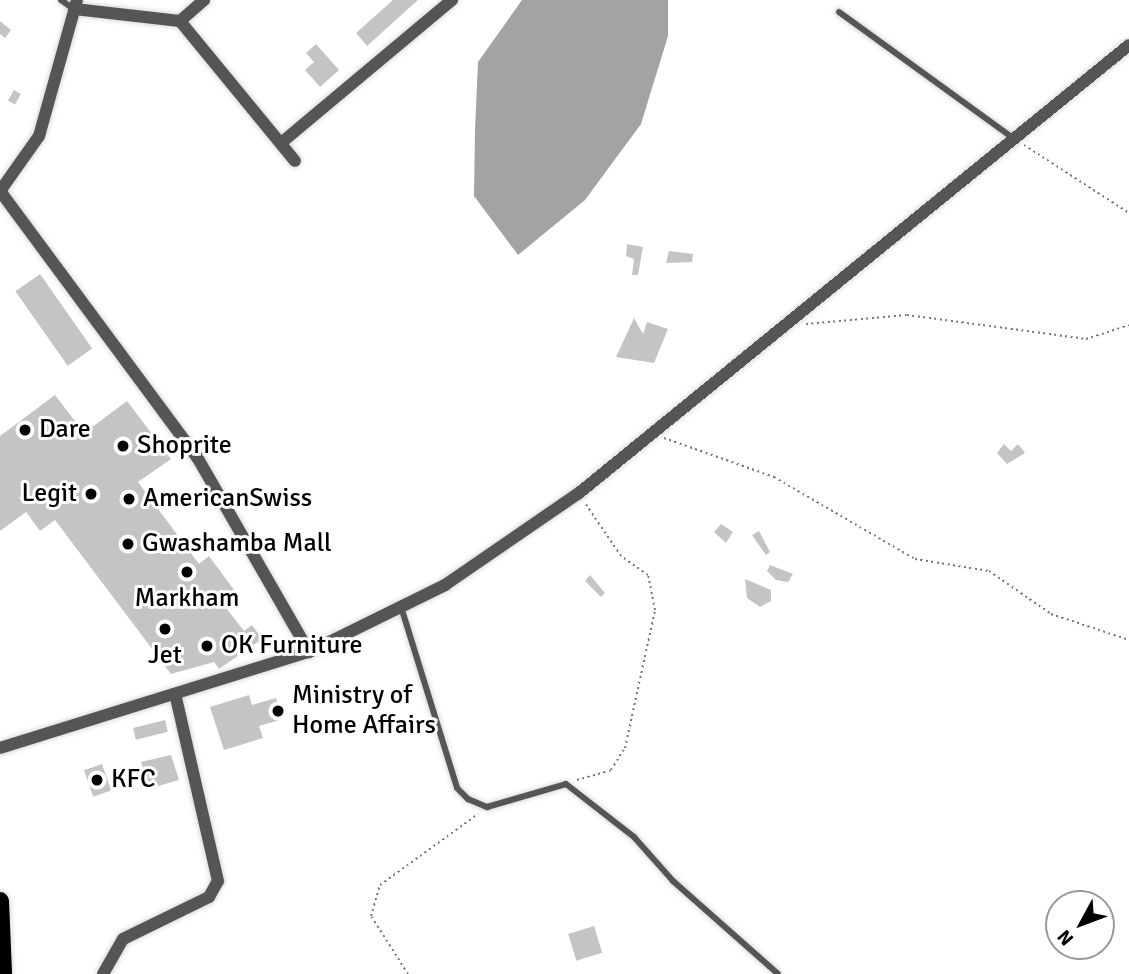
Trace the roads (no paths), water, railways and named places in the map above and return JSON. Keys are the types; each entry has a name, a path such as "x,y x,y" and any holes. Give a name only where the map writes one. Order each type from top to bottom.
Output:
{"main road":[{"path":"0,901 3,974"}],"street":[{"path":"180,21 204,0"},
{"path":"281,143 452,0"},
{"path":"295,161 180,21 76,5 39,136 0,191 197,457 309,652"},
{"path":"0,748 309,652 402,610 579,492 1129,45"},
{"path":"103,974 122,939 209,897 218,881 175,694"}],"lane":[{"path":"61,0 76,5"},
{"path":"839,12 1013,138"},
{"path":"402,610 457,788 487,807 566,784 634,837 673,881 778,974"}],"place":[{"name":"Dare","path":"25,430"},
{"name":"Shoprite","path":"123,446"},
{"name":"Legit","path":"91,494"},
{"name":"AmericanSwiss","path":"129,499"},
{"name":"Gwashamba Mall","path":"128,544"},
{"name":"Markham","path":"187,572"},
{"name":"Jet","path":"165,629"},
{"name":"OK Furniture","path":"207,646"},
{"name":"Ministry of Home Affairs","path":"278,711"},
{"name":"KFC","path":"97,780"}]}
